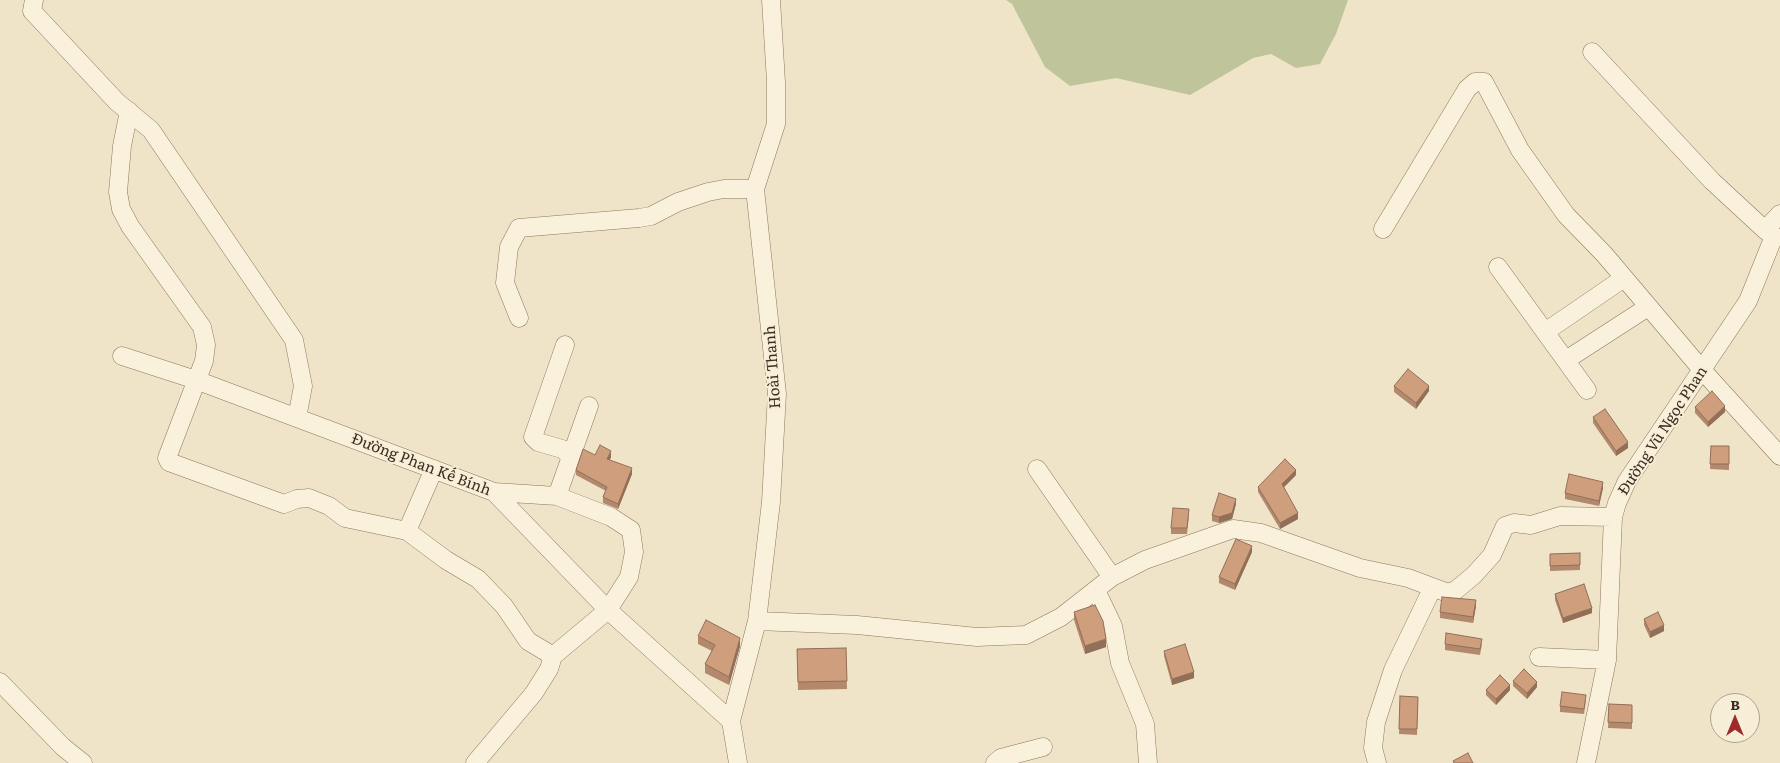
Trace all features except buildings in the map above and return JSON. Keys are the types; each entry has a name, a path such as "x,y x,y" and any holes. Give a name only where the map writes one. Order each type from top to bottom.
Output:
{"street":[{"path":"34,0 32,11 117,102 151,130 294,340 303,386 297,418"},
{"name":"Hoài Thanh","path":"738,763 731,721 757,622 771,502 777,394 755,189 776,124 776,82 771,0"},
{"path":"1592,52 1712,181 1773,236"},
{"path":"1382,229 1467,89 1475,82 1484,82 1520,150 1560,207 1780,456"},
{"path":"129,111 122,146 118,192 121,209 130,226 202,327 206,344 204,361 167,458 169,462 284,504 297,499 309,498 329,506 345,518 407,531 446,560 478,579 504,606 528,640 553,656"},
{"path":"519,318 506,283 509,247 519,228 639,218 651,216 678,202 708,192 724,189 755,189"},
{"name":"Đường Vũ Ngọc Phan","path":"1586,763 1607,660 1613,517 1628,481 1748,301 1780,214"},
{"path":"1498,267 1587,390"},
{"path":"1545,332 1624,278"},
{"path":"1566,360 1648,308"},
{"path":"565,345 534,437 538,442 562,449 570,455"},
{"name":"Đường Phan Kế Bính","path":"122,356 196,380 494,492 608,610 731,721"},
{"path":"557,496 588,406"},
{"path":"407,531 434,469"},
{"path":"1037,469 1112,577"},
{"path":"475,763 534,693 549,669 553,656 608,610 629,577 634,552 631,530 611,518 557,496 494,492"},
{"path":"757,622 857,625 976,637 1026,635 1061,617 1112,577 1144,560 1233,529 1261,533 1360,568 1408,578 1432,589 1448,593 1456,590 1474,575 1492,554 1506,526 1514,523 1532,525 1560,516 1613,517"},
{"path":"1377,763 1373,748 1376,722 1393,670 1432,589"},
{"path":"1096,590 1113,626 1120,664 1145,724 1148,763"},
{"path":"1539,657 1607,660"},
{"path":"0,682 63,747 83,763"},
{"path":"995,763 1001,758 1043,748"}],"green space":[{"path":"1006,0 1348,0 1336,34 1320,64 1296,68 1271,54 1253,58 1190,95 1116,78 1070,86 1045,67 1012,4"}]}
